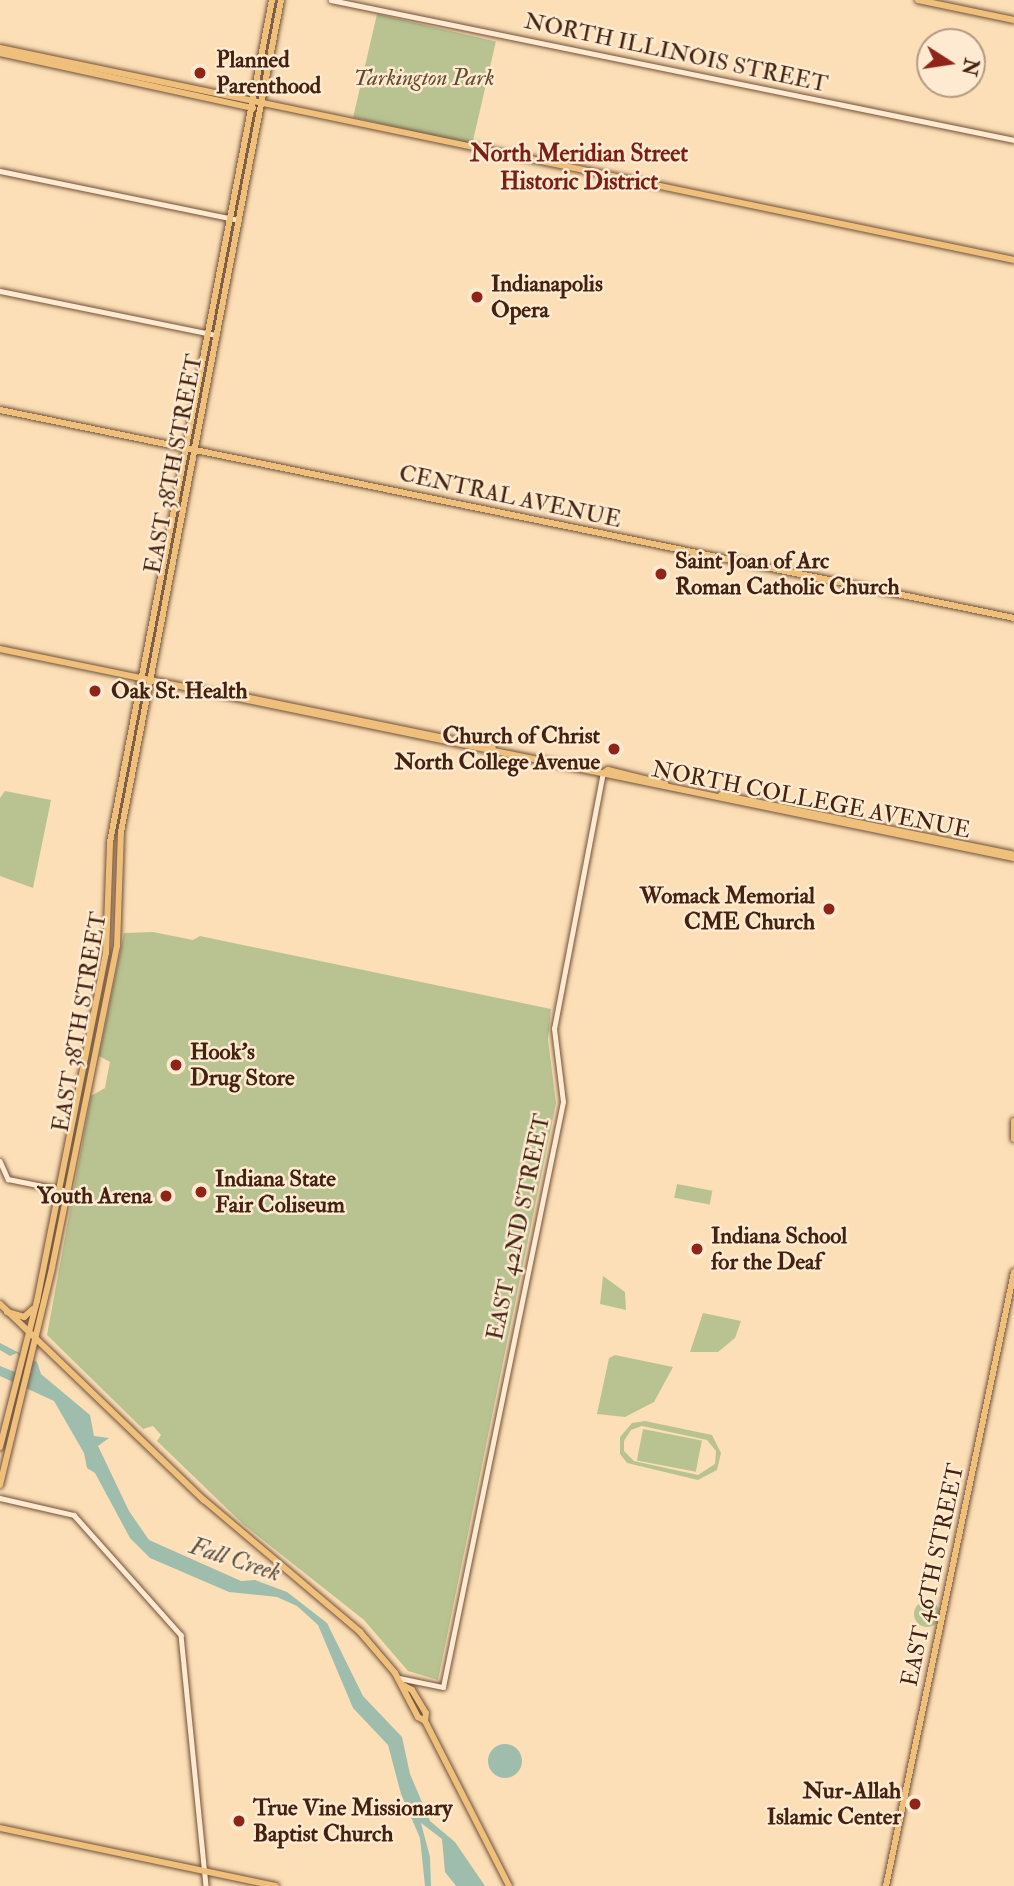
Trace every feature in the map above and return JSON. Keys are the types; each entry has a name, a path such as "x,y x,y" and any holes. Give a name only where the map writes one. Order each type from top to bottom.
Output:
{"main road":[{"name":"EAST 38TH STREET","path":"0,1447 37,1301 108,946 110,845 272,0"},
{"name":"EAST 38TH STREET","path":"0,1485 68,1191 117,946 118,849 281,0"},
{"path":"918,0 1014,20"},
{"path":"0,50 253,100 262,106"},
{"path":"0,50 251,108 262,106 1014,260"},
{"name":"CENTRAL AVENUE","path":"0,410 1014,618"},
{"name":"NORTH COLLEGE AVENUE","path":"0,649 603,773 615,779 1014,856"},
{"path":"1014,1121 1014,1139"},
{"name":"EAST 46TH STREET","path":"886,1886 1014,1272"},
{"path":"6,1312 28,1316 37,1301"},
{"path":"0,1304 214,1509 355,1626 401,1682 418,1717 425,1721 509,1886"},
{"path":"0,1828 276,1886"}],"street":[{"name":"NORTH ILLINOIS STREET","path":"331,0 1014,140"},
{"path":"0,171 239,220"},
{"path":"0,291 217,335"},
{"name":"EAST 42ND STREET","path":"401,1682 443,1687 563,1101 554,1029 603,773"},
{"path":"0,1161 8,1179 68,1191"},
{"path":"0,1498 61,1510 80,1521 182,1638 206,1886"}],"green space":[{"name":"Tarkington Park","path":"377,14 496,41 472,145 353,117"},
{"path":"5,791 51,800 33,888 0,876 0,798"},
{"path":"153,932 193,940 200,936 551,1009 548,1040 556,1103 438,1680 408,1671 364,1620 244,1525 157,1441 161,1435 153,1426 143,1429 47,1335 91,1096 105,1088 110,1062 99,1056 124,933"},
{"path":"677,1184 712,1191 710,1205 674,1198"},
{"path":"603,1276 625,1292 626,1310 600,1304"},
{"path":"703,1313 741,1321 735,1338 718,1352 690,1352"},
{"path":"615,1355 673,1367 654,1402 625,1417 597,1414 609,1358"},
{"path":"645,1421 712,1435 721,1453 717,1470 698,1480 627,1463 620,1454 620,1437 632,1423","holes":["642,1426 707,1440 716,1451 715,1464 698,1475 634,1461 624,1451 624,1441 631,1430"]},
{"path":"643,1429 702,1440 696,1472 637,1460"},
{"path":"927,1601 936,1605 940,1614 936,1623 927,1627 918,1623 914,1614 918,1605"}],"shaded area":[{"name":"Fall Creek","path":"0,1343 37,1362 41,1374 90,1415 94,1436 109,1438 98,1446 129,1511 149,1540 241,1581 255,1580 287,1592 327,1623 363,1696 402,1737 410,1774 430,1821 455,1842 485,1886 456,1886 445,1872 442,1839 421,1823 430,1857 431,1886 425,1886 420,1838 401,1794 388,1745 353,1708 318,1625 297,1606 277,1597 229,1592 150,1558 130,1538 95,1473 87,1468 84,1453 54,1401 0,1376 0,1366 25,1376 32,1372 17,1353 10,1356 0,1350"},
{"path":"505,1744 517,1749 522,1761 517,1773 505,1778 493,1773 488,1761 493,1749"}],"place":[{"name":"Planned Parenthood","path":"200,73"},
{"name":"Indianapolis Opera","path":"477,297"},
{"name":"Saint Joan of Arc Roman Catholic Church","path":"661,574"},
{"name":"Oak St. Health","path":"95,691"},
{"name":"Church of Christ North College Avenue","path":"614,749"},
{"name":"Womack Memorial CME Church","path":"829,909"},
{"name":"Hook's Drug Store","path":"176,1065"},
{"name":"Indiana State Fair Coliseum","path":"201,1192"},
{"name":"Youth Arena","path":"166,1196"},
{"name":"Indiana School for the Deaf","path":"697,1249"},
{"name":"Nur-Allah Islamic Center","path":"915,1804"},
{"name":"True Vine Missionary Baptist Church","path":"239,1821"}],"district":[{"name":"North Meridian Street Historic District","path":"579,168"}]}
